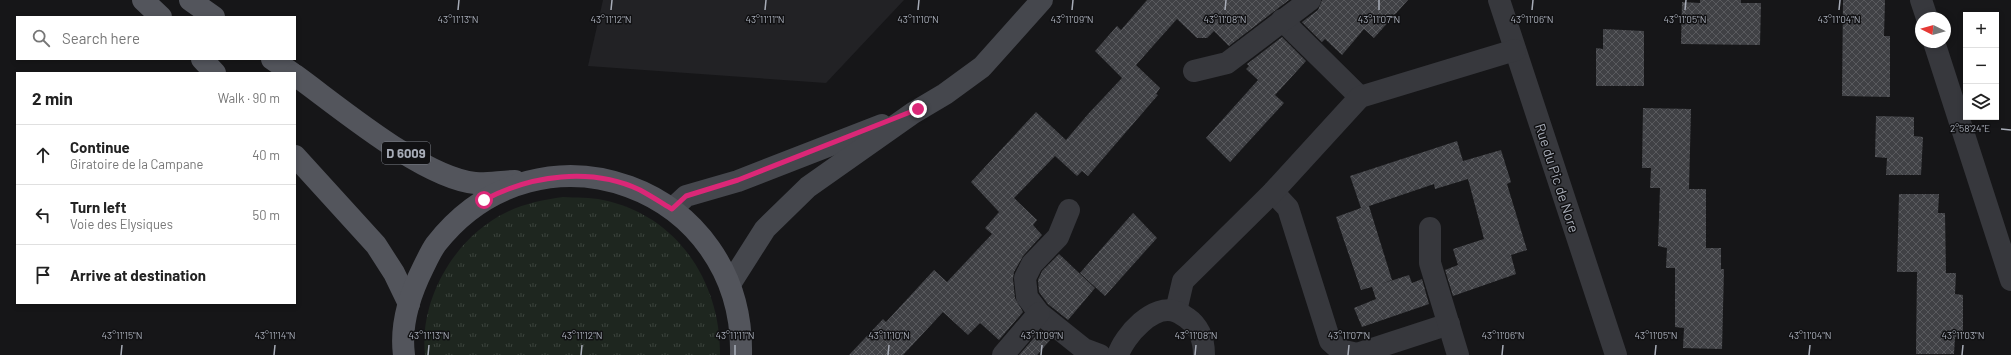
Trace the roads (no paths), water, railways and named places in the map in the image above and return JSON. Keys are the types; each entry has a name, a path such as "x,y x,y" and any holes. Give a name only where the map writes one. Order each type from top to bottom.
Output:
{"main road":[{"path":"143,0 160,16"},
{"path":"190,0 213,16"},
{"path":"203,60 214,72"},
{"path":"273,60 291,72"},
{"name":"D 6009","path":"296,76 392,145 440,174 474,182 534,180"},
{"path":"296,157 376,245 394,272 409,304"},
{"path":"404,355 405,320 414,285 432,252 451,227 484,200 500,192 534,180 563,176 605,179 640,190 672,209 689,222 706,242 720,263 730,284 737,309 741,337 740,355"}],"street":[{"path":"730,284 765,229 808,187 913,112 945,94 982,67 1042,0"},
{"path":"1194,71 1227,63 1310,0"},
{"name":"Rue du Pic de Nore","path":"1499,0 1616,355"},
{"path":"1921,0 1925,12"},
{"path":"1282,20 1360,98"},
{"path":"1936,48 2011,280"},
{"path":"1176,311 1184,281 1273,192 1360,98 1515,50"},
{"path":"672,209 686,196 738,180 913,112"},
{"path":"1273,192 1288,208 1330,341 1340,350 1357,354 1449,324"},
{"path":"1069,210 1058,237 1032,264 1025,278 1027,297 1039,313 1084,349 1100,355"},
{"path":"1430,228 1430,263 1458,355"},
{"path":"1118,355 1121,345 1144,320 1160,311 1176,311 1195,324 1204,341 1204,355"},
{"path":"1003,355 1039,313"}]}
